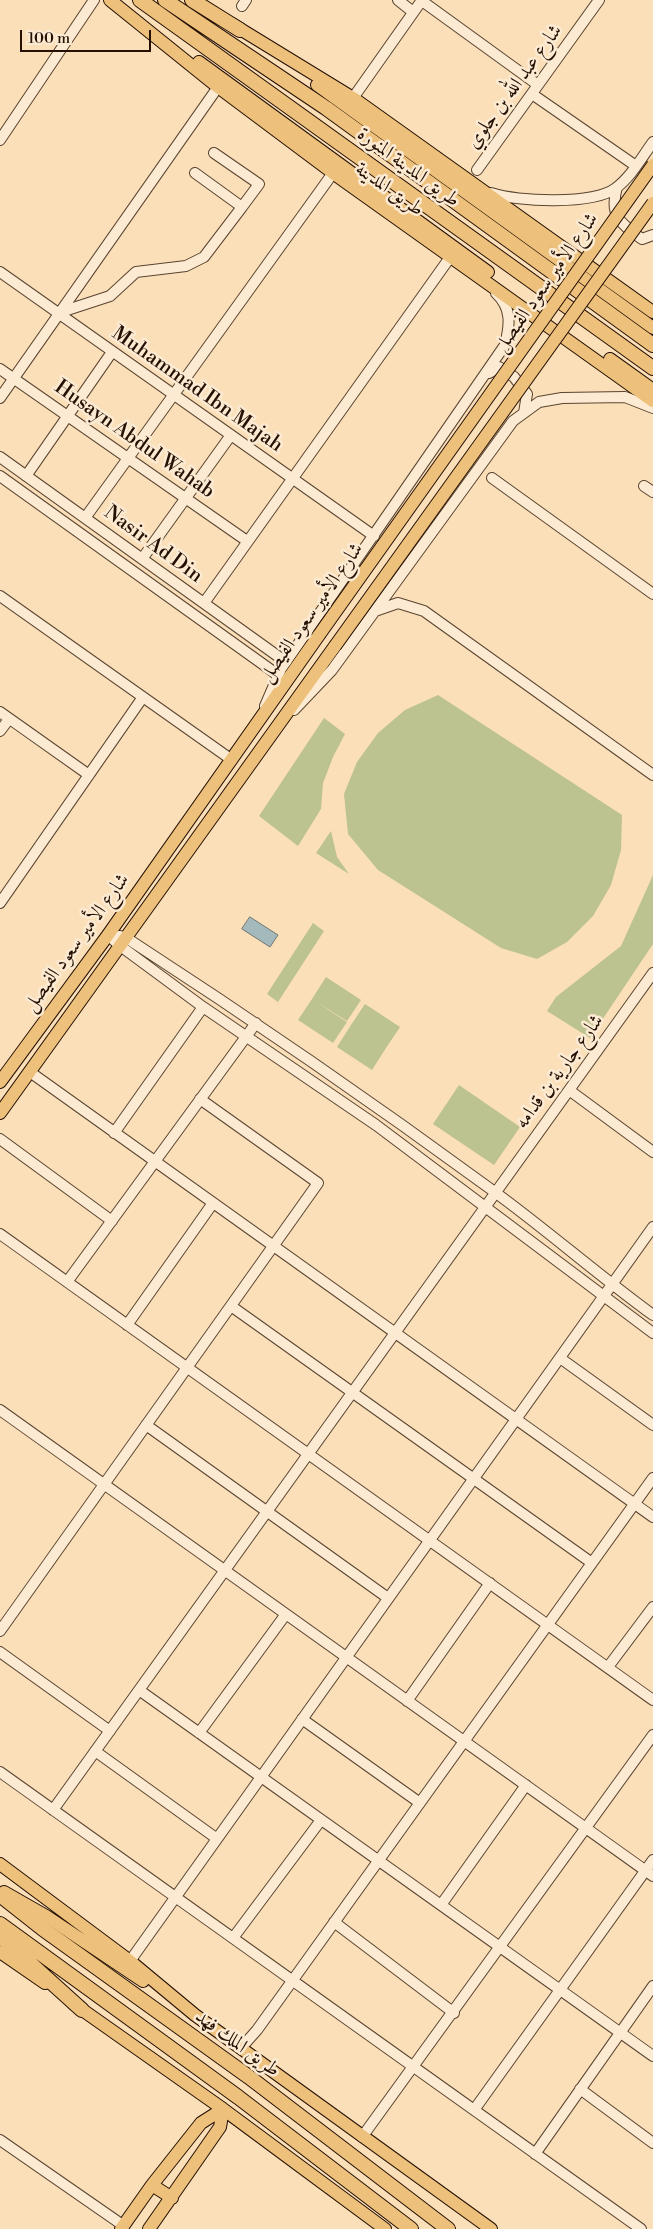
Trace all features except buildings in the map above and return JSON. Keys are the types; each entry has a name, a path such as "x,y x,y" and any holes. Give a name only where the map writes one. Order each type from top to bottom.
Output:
{"highway":[{"name":"طريق المدينة المنورة","path":"140,0 653,368"},
{"name":"طريق المدينة المنورة","path":"165,0 326,108 653,345"},
{"path":"192,0 240,30"},
{"name":"طريق الملك فهد","path":"0,1895 249,2077 448,2229"},
{"path":"0,1924 238,2098 411,2229"},
{"path":"0,1936 82,2010"}],"main road":[{"name":"طريق المدينة","path":"111,0 218,87 334,173 653,401"},
{"name":"طريق المدينة","path":"111,0 653,390"},
{"name":"طريق المدينة","path":"199,0 653,328"},
{"name":"طريق المدينة","path":"240,30 353,98 653,312"},
{"name":"شارع الأمير سعود الفيصل","path":"0,1082 108,935 653,165"},
{"name":"شارع الأمير سعود الفيصل","path":"0,1112 653,203"},
{"path":"0,1864 130,1960 195,2015"},
{"path":"0,1890 46,1916 195,2015 490,2229"},
{"path":"0,1952 223,2108 385,2229"},
{"path":"122,2228 152,2184 201,2123 223,2108"},
{"path":"149,2229 220,2127 223,2108"},
{"path":"413,2173 481,2229"},
{"path":"152,2184 172,2198"}],"street":[{"path":"0,140 94,0"},
{"path":"398,0 414,12"},
{"path":"353,98 422,0 538,85"},
{"name":"شارع عبد الله بن جلوي","path":"477,170 599,0"},
{"path":"0,398 218,87"},
{"path":"532,94 636,166"},
{"path":"653,142 636,166 617,187 612,204 622,225 642,239 653,235"},
{"path":"58,313 110,296 136,272 186,266 204,257 259,184 214,153"},
{"path":"194,173 242,207"},
{"path":"85,518 127,457 334,173"},
{"path":"480,190 500,196 538,201 594,195 617,187"},
{"path":"204,603 451,256 503,300 508,312 509,327 505,344 486,375 286,662 278,675 256,725"},
{"name":"Muhammad Ibn Majah","path":"0,272 374,536"},
{"path":"26,476 112,352"},
{"path":"486,375 498,367 514,377 527,394 524,413"},
{"name":"Husayn Abdul Wahab","path":"0,369 247,541"},
{"path":"275,731 332,670 513,421 539,402 562,398 625,397 653,408"},
{"path":"142,559 231,436"},
{"name":"Nasir Ad Din","path":"0,457 286,662"},
{"name":"Nasir Ad Din","path":"0,476 278,675"},
{"path":"492,478 653,594"},
{"path":"0,596 232,760"},
{"path":"375,611 398,603 424,611 653,775"},
{"path":"0,903 143,697"},
{"path":"0,712 89,775"},
{"path":"0,731 9,718"},
{"path":"108,935 122,941 256,1024 342,1082 494,1192 653,1315"},
{"path":"122,941 203,1007 334,1096 485,1205 603,1297 653,1333"},
{"name":"شارع جارية بن قدامه","path":"53,1810 494,1192 653,973"},
{"path":"114,1133 203,1007"},
{"path":"67,1282 256,1024"},
{"path":"30,1072 653,1517"},
{"path":"334,1096 342,1082"},
{"path":"569,1090 653,1152"},
{"path":"0,1631 318,1183 200,1099"},
{"path":"0,1139 112,1221"},
{"path":"127,1324 213,1203"},
{"path":"130,1960 653,1227"},
{"path":"0,1234 653,1700"},
{"path":"231,1306 592,1563"},
{"path":"560,1358 653,1425"},
{"path":"0,1410 649,1873"},
{"path":"146,1425 388,1598"},
{"path":"241,2048 293,1980 653,1478"},
{"path":"408,1701 490,1584"},
{"path":"608,1668 653,1607"},
{"path":"199,1733 286,1614"},
{"path":"0,1652 110,1731"},
{"path":"139,1690 653,2056"},
{"path":"302,1719 420,1802"},
{"path":"362,2137 415,2067 653,1735"},
{"path":"95,1751 216,1838"},
{"path":"0,1772 641,2229"},
{"path":"441,1905 526,1785"},
{"path":"233,1938 321,1820"},
{"path":"474,2110 560,1990 649,1873 653,1860"},
{"path":"334,1922 454,2013"},
{"path":"535,2154 653,1986"},
{"path":"580,2089 653,2143"},
{"path":"0,2140 122,2228"}],"green space":[{"path":"438,695 622,815 621,850 611,885 593,916 567,942 537,959 501,948 378,870 348,834 344,794 357,762 378,733 405,710"},
{"path":"324,718 345,734 333,757 323,783 321,809 298,846 259,816"},
{"path":"331,831 337,857 349,874 316,853"},
{"path":"653,875 653,944 590,1038 547,1011 556,997 621,946"},
{"path":"313,923 324,931 278,1002 267,994"},
{"path":"326,977 361,1000 347,1021 312,999"},
{"path":"312,999 347,1022 333,1043 298,1020"},
{"path":"365,1004 400,1027 386,1048 351,1025"},
{"path":"351,1025 386,1048 372,1070 337,1047"},
{"path":"459,1085 520,1127 494,1165 433,1124"}],"shaded area":[{"path":"250,917 278,935 270,947 242,929"}]}
